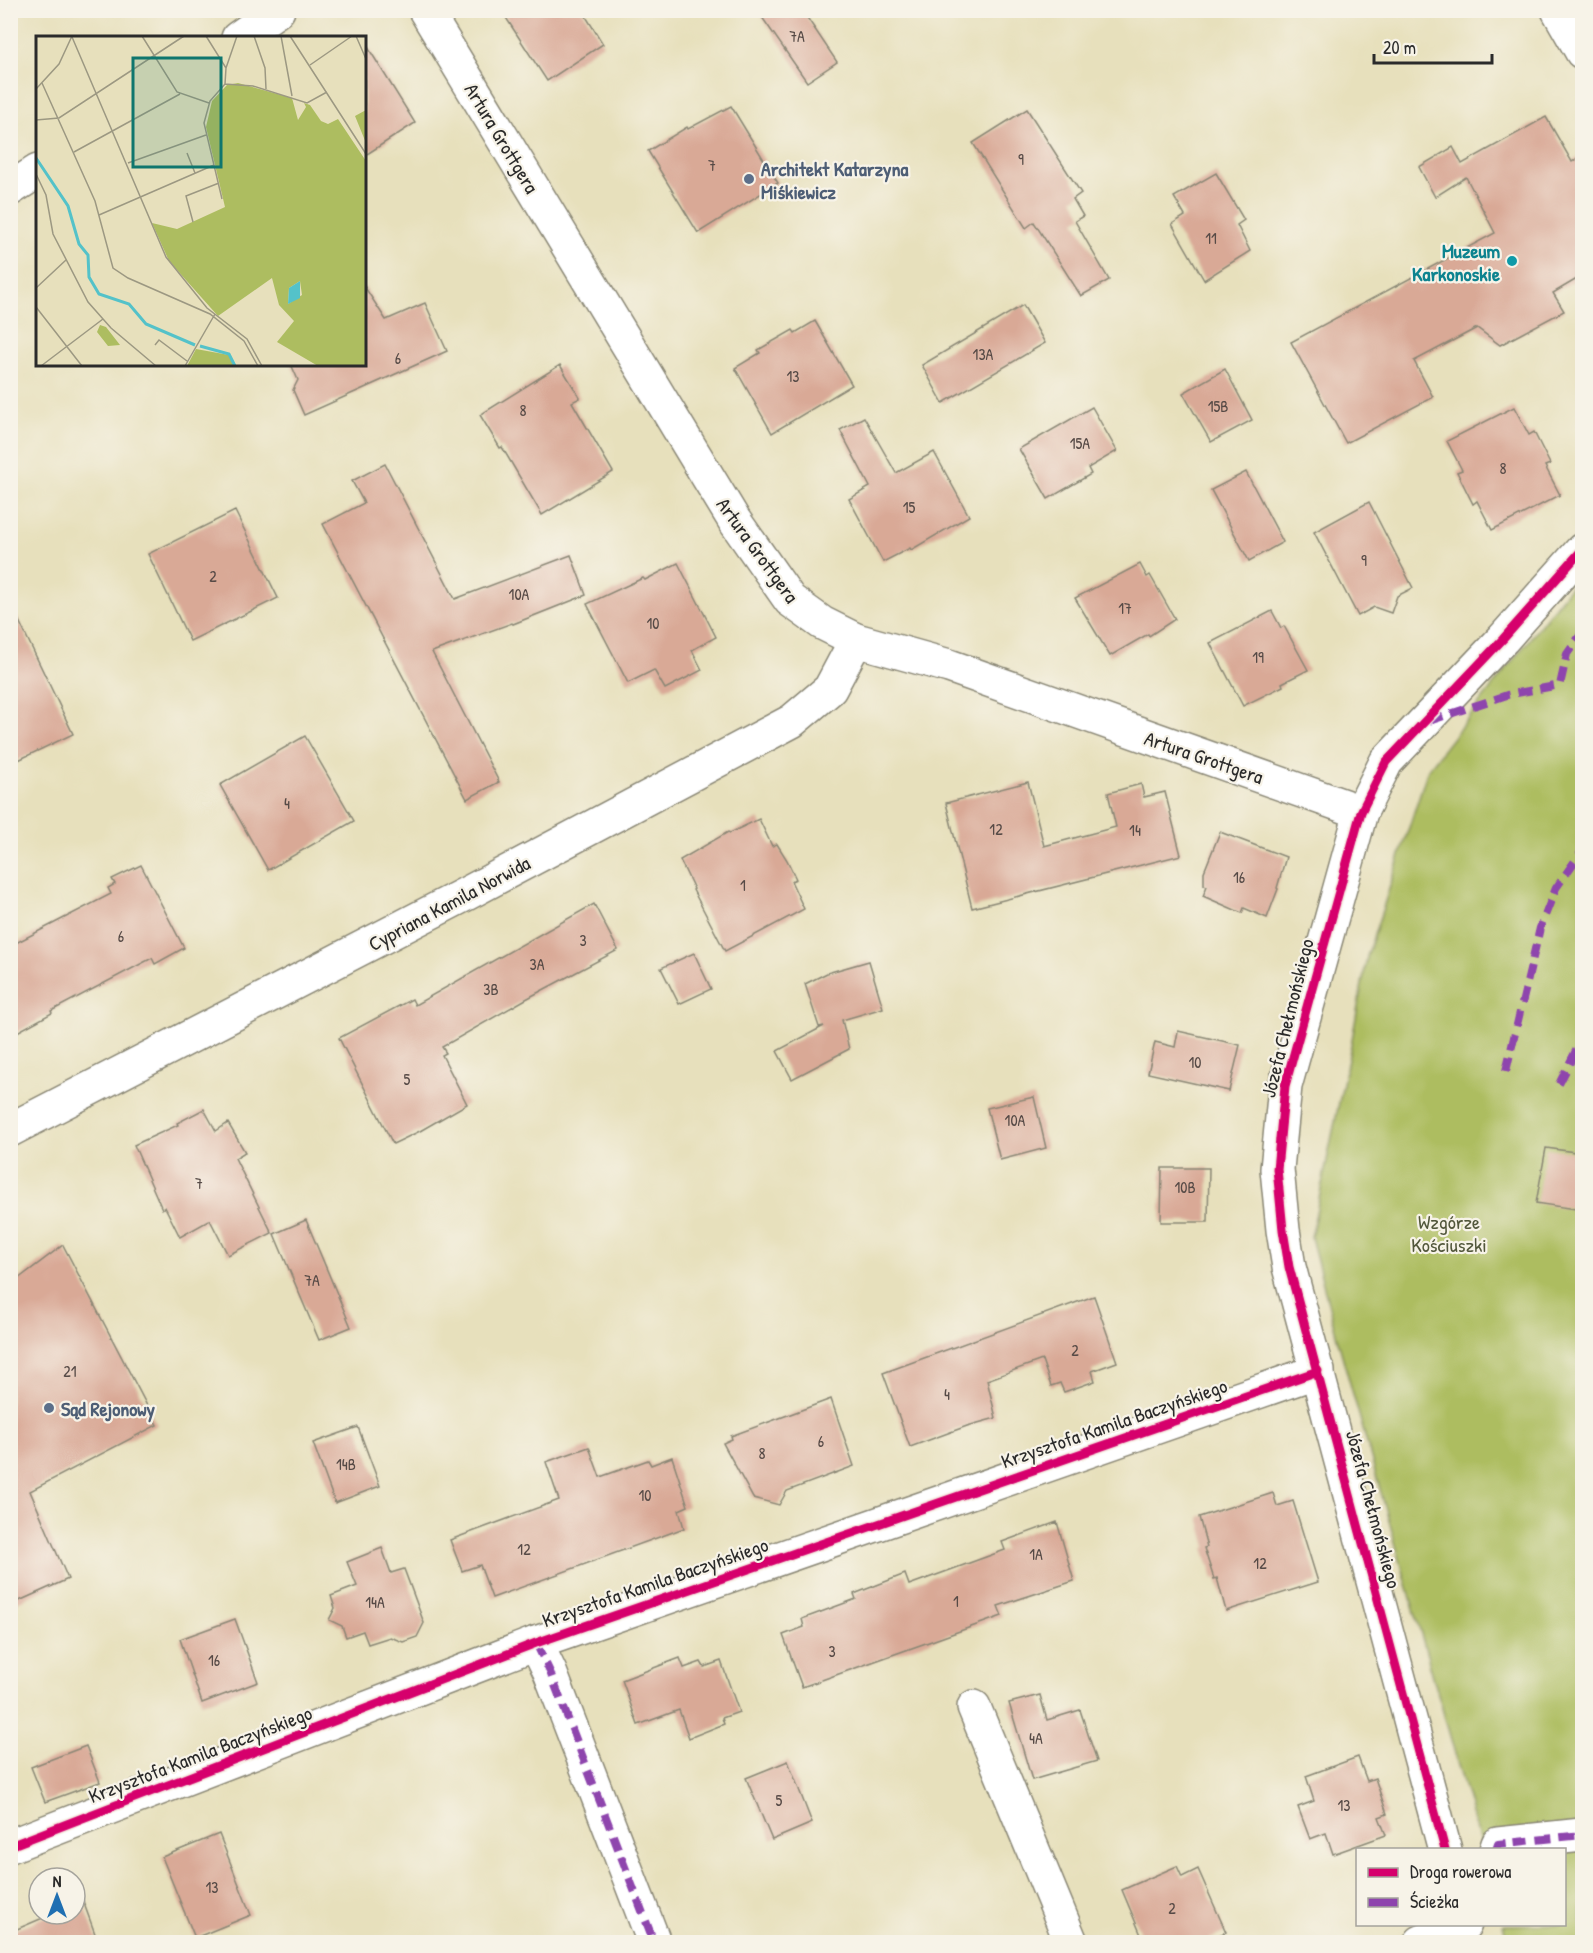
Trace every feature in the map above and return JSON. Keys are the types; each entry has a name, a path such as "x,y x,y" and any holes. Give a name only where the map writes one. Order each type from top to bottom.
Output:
{"street":[{"path":"241,36 279,10"},
{"name":"Artura Grottgera","path":"425,10 734,520 790,600 822,623 856,640 949,666 1361,812"},
{"path":"1558,10 1582,52"},
{"path":"10,189 36,172"},
{"name":"Józefa Chełmońskiego","path":"1444,1848 1289,1267 1277,1169 1285,1086 1361,812 1386,762 1503,639 1582,550"},
{"name":"Cypriana Kamila Norwida","path":"10,1130 465,895 792,721 830,689 856,640"},
{"name":"Krzysztofa Kamila Baczyńskiego","path":"10,1846 536,1642 1318,1371"},
{"path":"536,1642 654,1942"},
{"path":"974,1707 1071,1942"},
{"path":"1497,1848 1498,1844 1582,1835"},
{"path":"1421,1942 1460,1926"},
{"path":"1466,1926 1470,1942"}],"green space":[{"name":"Wzgórze Kościuszki","path":"1582,572 1582,1942 1509,1942 1504,1926 1566,1926 1566,1848 1482,1848 1336,1334 1311,1237 1367,957 1428,769"}],"building":[{"path":"501,10 582,10 603,44 547,81"},
{"path":"757,10 802,10 837,62 807,82"},
{"path":"366,44 415,123 366,155"},
{"path":"731,106 778,183 698,233 648,151 687,127 688,129"},
{"path":"1027,109 1081,193 1073,199 1083,216 1075,221 1109,280 1081,296 1034,222 1026,228 973,143"},
{"name":"Muzeum Karkonoskie","path":"1546,117 1572,162 1582,155 1582,276 1553,293 1564,311 1500,345 1477,328 1414,361 1433,397 1346,443 1291,342 1495,233 1466,177 1435,197 1419,167 1453,147 1462,164"},
{"path":"1216,173 1244,220 1237,225 1250,251 1204,280 1172,224 1185,216 1174,197"},
{"path":"366,289 386,320 425,303 447,351 304,415 293,390 298,380 292,366 366,366"},
{"path":"1023,305 1045,343 943,403 922,365"},
{"path":"815,321 852,385 772,433 735,368 760,353 758,350 793,330 795,333"},
{"path":"560,365 580,398 572,402 613,472 542,515 502,447 500,448 480,415"},
{"path":"1225,369 1252,420 1211,442 1183,393"},
{"path":"1092,407 1117,451 1088,468 1091,474 1048,499 1019,449"},
{"path":"1514,407 1529,435 1534,432 1550,464 1545,466 1560,495 1492,530 1477,501 1473,504 1457,472 1462,470 1447,441"},
{"path":"864,417 896,473 934,452 969,516 911,550 910,548 883,562 849,499 870,487 840,430"},
{"path":"385,464 455,599 571,555 586,595 513,624 432,652 499,782 467,799 323,524 364,503 352,481"},
{"path":"1246,472 1283,542 1249,561 1211,490"},
{"path":"1369,502 1413,588 1397,596 1391,613 1374,607 1358,616 1314,532"},
{"path":"235,511 278,598 190,641 148,554"},
{"path":"678,563 716,637 692,650 702,670 665,689 654,670 628,683 587,604 643,578 645,580"},
{"path":"1140,564 1147,577 1150,575 1175,619 1149,636 1148,634 1110,656 1075,598"},
{"path":"10,602 73,734 10,764"},
{"path":"1272,611 1281,628 1284,626 1308,670 1282,683 1283,686 1243,706 1210,643"},
{"path":"305,736 354,821 268,870 220,785"},
{"path":"1028,782 1044,846 1116,827 1108,793 1141,784 1144,797 1165,792 1181,855 972,908 946,803"},
{"path":"759,819 772,846 777,844 787,860 796,879 791,881 804,909 725,951 680,860 728,832"},
{"path":"1220,832 1286,857 1278,889 1267,918 1244,908 1242,913 1203,896 1207,886 1204,885 1204,872"},
{"path":"141,865 184,948 155,964 152,958 51,1011 52,1013 10,1036 10,946 111,894 108,888 115,884 112,879"},
{"path":"594,904 618,950 442,1047 446,1053 442,1055 467,1104 393,1144 339,1038 412,999 415,1005"},
{"path":"694,953 711,989 679,1004 661,968"},
{"path":"869,961 883,1008 842,1020 849,1049 792,1079 777,1051 824,1026 819,1027 805,984 827,973"},
{"path":"1178,1031 1240,1045 1229,1091 1148,1073 1155,1042 1175,1047"},
{"path":"1034,1097 1046,1148 1000,1160 987,1108"},
{"path":"204,1109 216,1131 228,1123 245,1152 235,1158 272,1233 228,1255 210,1220 180,1237 165,1207 162,1209 134,1145 178,1125 177,1123"},
{"path":"1546,1148 1582,1153 1582,1210 1536,1203"},
{"path":"1162,1168 1209,1168 1208,1222 1161,1222"},
{"path":"306,1220 351,1327 319,1340 274,1234"},
{"path":"63,1245 157,1425 30,1491 68,1579 10,1605 10,1285"},
{"path":"1094,1296 1117,1362 1092,1371 1095,1381 1064,1392 1060,1383 1051,1386 1042,1360 987,1380 996,1418 910,1447 883,1373"},
{"path":"831,1399 854,1466 787,1491 779,1505 753,1498 723,1443 732,1439 731,1436"},
{"path":"358,1427 380,1486 335,1503 313,1443"},
{"path":"589,1447 600,1477 648,1460 651,1465 672,1457 688,1506 679,1510 684,1528 492,1598 480,1565 462,1571 450,1540 559,1500 546,1462"},
{"path":"1273,1493 1277,1506 1293,1501 1318,1582 1226,1611 1217,1578 1214,1579 1204,1548 1207,1547 1199,1517"},
{"path":"1057,1522 1074,1581 998,1606 1002,1616 802,1687 783,1635 804,1627 802,1619 856,1599 854,1594 905,1574 909,1585 1005,1550 1002,1542"},
{"path":"382,1548 391,1573 404,1569 424,1623 417,1637 403,1642 390,1637 368,1644 363,1631 346,1637 342,1626 329,1620 335,1608 331,1596 357,1586 347,1562"},
{"path":"235,1619 258,1682 202,1703 180,1639"},
{"path":"680,1658 684,1668 701,1662 704,1667 721,1661 739,1712 722,1718 724,1724 689,1738 679,1710 638,1725 622,1680"},
{"path":"1040,1695 1047,1720 1080,1710 1097,1761 1032,1780 1009,1703"},
{"path":"86,1746 100,1782 45,1802 31,1767"},
{"path":"1358,1757 1367,1781 1375,1778 1387,1814 1379,1817 1386,1835 1333,1854 1326,1833 1310,1839 1298,1807 1314,1801 1306,1776"},
{"path":"788,1761 812,1823 772,1840 746,1778"},
{"path":"219,1834 251,1915 195,1938 162,1857"},
{"path":"1177,1866 1182,1877 1198,1869 1226,1932 1203,1942 1144,1942 1122,1890"},
{"path":"87,1912 98,1942 10,1942 10,1932 27,1925 87,1926"}],"marked path":[{"path":"1429,721 1507,695 1560,685 1567,654 1582,633"},
{"path":"1506,1071 1540,928 1556,888 1582,851"},
{"path":"1559,1084 1582,1039"},
{"path":"536,1643 550,1672 654,1942"},
{"path":"1497,1848 1498,1844 1582,1835"}],"cycle path":[{"path":"1444,1848 1289,1267 1277,1169 1285,1086 1361,812 1386,762 1503,639 1582,550"},
{"path":"10,1846 536,1643 1318,1371"}],"place":[{"name":"Architekt Katarzyna Miśkiewicz","path":"749,179"},
{"name":"Muzeum Karkonoskie","path":"1512,261"},
{"name":"Sąd Rejonowy","path":"49,1408"}]}
